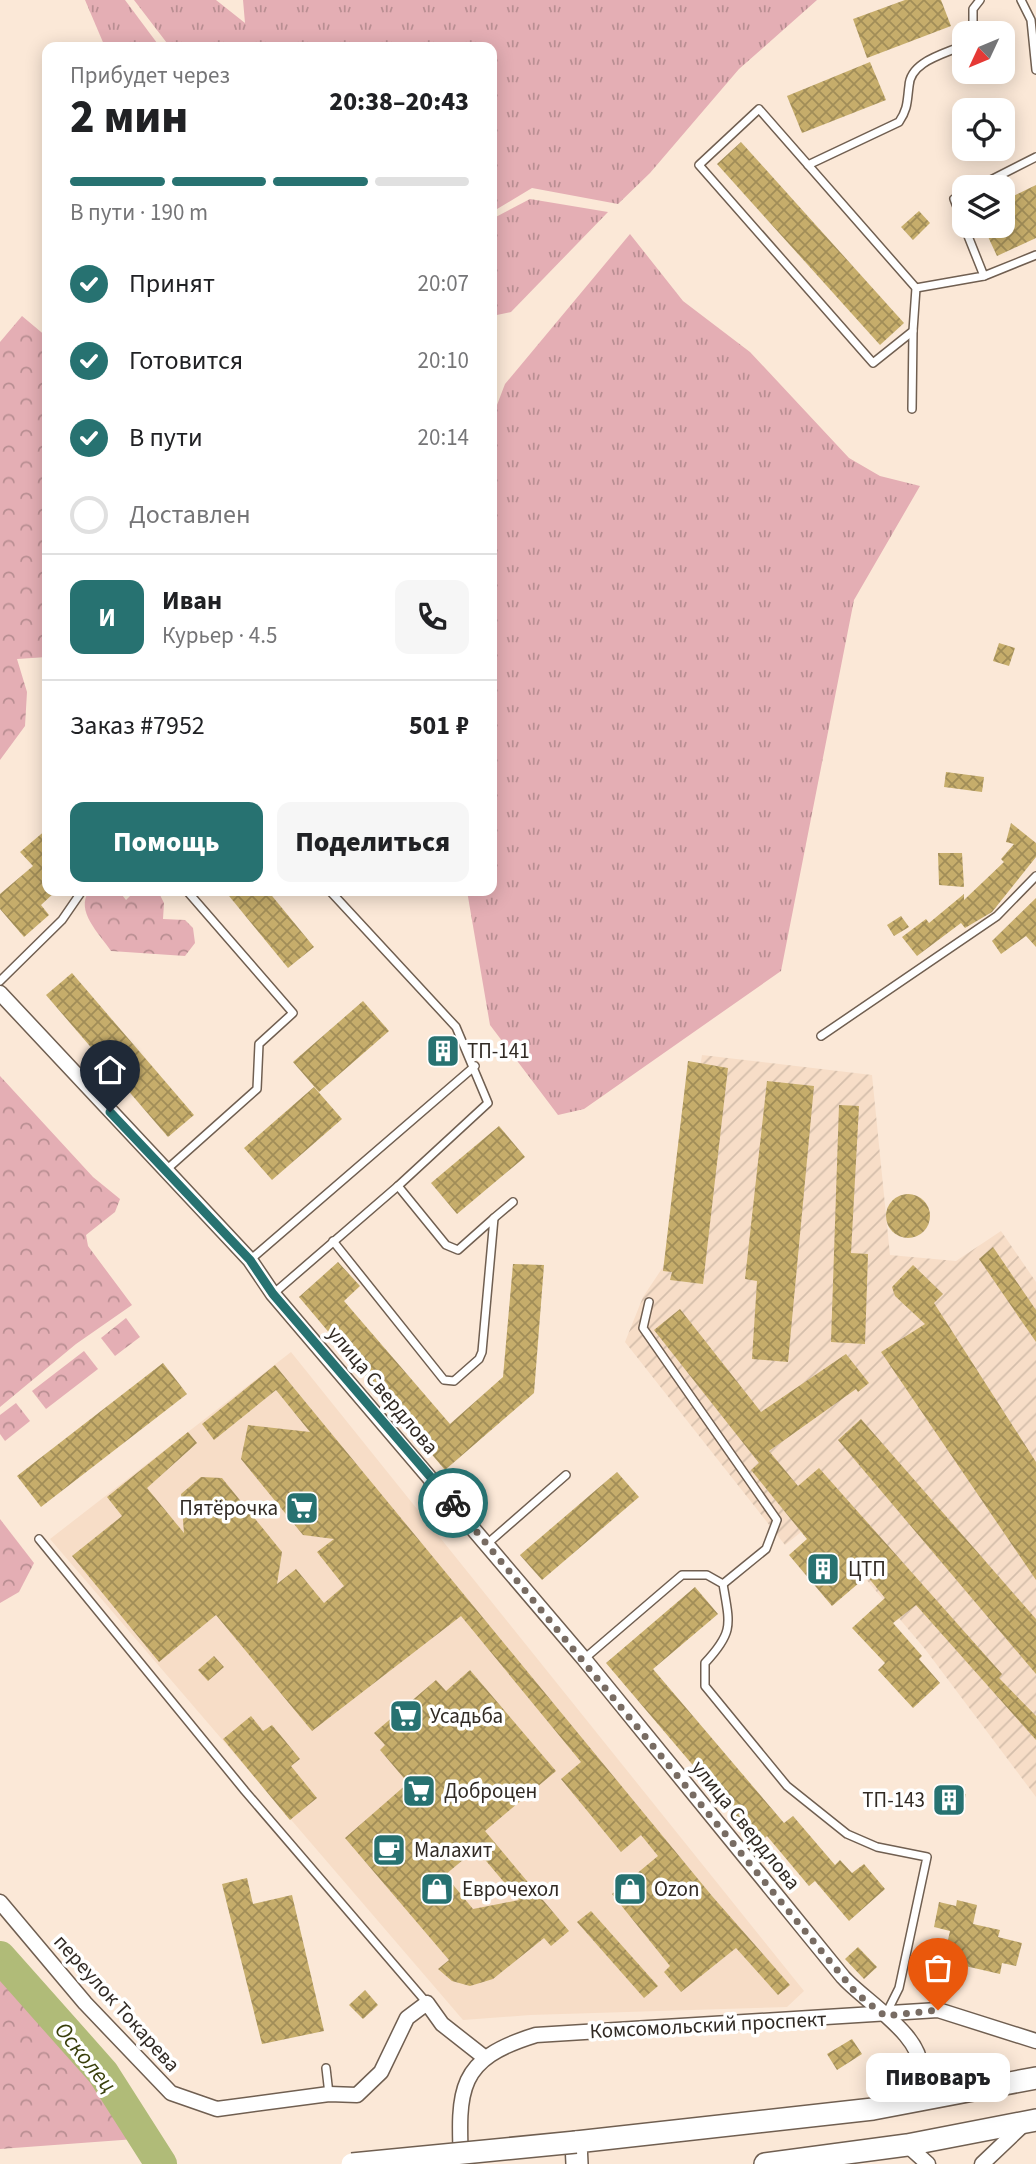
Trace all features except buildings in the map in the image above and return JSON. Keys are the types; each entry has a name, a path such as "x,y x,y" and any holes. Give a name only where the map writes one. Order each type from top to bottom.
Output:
{"main road":[{"path":"352,2164 886,2107 1036,2078"},
{"path":"765,2164 907,2145 1030,2121"},
{"path":"576,2142 577,2164"}],"street":[{"name":"улица Свердлова","path":"0,993 250,1260 273,1294 584,1659 843,1978 908,2034 920,2059 920,2072 914,2083 886,2107"},
{"name":"переулок Токарева","path":"0,1902 85,2003 171,2093 217,2109 329,2094 357,2095 381,2072 407,2018 427,2003"},
{"path":"427,2003 442,2024 484,2057 474,2068 459,2109 461,2164"},
{"name":"Комсомольский проспект","path":"484,2057 508,2044 554,2033 885,2016 938,2010 1036,2041"},
{"path":"982,2164 1030,2121"},
{"path":"907,2145 928,2164"}],"lane":[{"path":"972,21 973,9 980,0"},
{"path":"1021,0 1031,20 1036,70"},
{"path":"808,165 899,122 908,109 909,82 916,67 952,50"},
{"path":"912,409 916,288 759,109 699,165 873,363 913,331"},
{"path":"1001,175 1036,157"},
{"path":"969,238 984,276"},
{"path":"916,288 984,276 1036,255"},
{"path":"821,1036 998,916 1036,876"},
{"path":"0,981 62,920 79,896"},
{"path":"165,1171 257,1089 258,1044 293,1013 191,896"},
{"path":"273,1294 398,1186 488,1103 475,1066 456,1027 335,896"},
{"path":"250,1260 475,1066"},
{"path":"398,1186 446,1245 458,1250 513,1202"},
{"path":"333,1241 444,1380 454,1381 479,1360 482,1352 494,1218"},
{"path":"649,1302 643,1328 777,1520 766,1549 723,1584"},
{"path":"487,1544 566,1475"},
{"path":"39,1539 245,1791 427,2003"},
{"path":"584,1659 682,1575 707,1575 723,1584"},
{"path":"723,1584 728,1613 726,1640 705,1663 705,1686 787,1786 847,1834 877,1847 927,1857 899,1988 885,2016"},
{"path":"326,2068 329,2094"}],"shaded area":[{"path":"702,1055 872,1075 890,1255 956,1261 1001,1231 1036,1282 1036,1797 925,1649 816,1520 785,1545 625,1342 643,1297 669,1258"},
{"path":"291,1352 804,1991 787,2007 530,2015 463,2020 50,1539"}],"green space":[{"path":"85,0 125,0 156,42 103,42"},
{"path":"134,0 216,0 245,23 243,0 817,0 739,69 650,173 618,204 532,188 497,209 497,42 166,42"},
{"path":"530,199 608,212 511,312 497,315 497,216"},
{"path":"630,234 683,301 750,352 849,458 880,476 920,486 854,600 781,971 584,1109 558,1115 490,1025 468,896 497,896 497,405 505,384"},
{"path":"22,316 42,333 42,657 17,659 27,692 25,726 0,760 0,342"},
{"path":"86,896 123,896 126,900 130,896 160,896 164,903 163,919 185,920 193,928 195,943 185,956 111,951 90,922"},
{"path":"0,1076 93,1177 120,1199 115,1212 86,1235 88,1246 132,1305 76,1344 0,1407"},
{"path":"126,1318 140,1337 115,1356 101,1338"},
{"path":"84,1351 98,1369 46,1409 32,1391"},
{"path":"16,1403 30,1421 5,1441 0,1434 0,1415"},
{"path":"0,1519 34,1563 19,1592 0,1603"},
{"path":"0,1947 118,2074 149,2138 0,2149"}],"waterway":[{"name":"Осколец","path":"0,1957 103,2073 161,2164"}],"way so far":[{"path":"453,1503 856,1993 885,2016 938,2010"}],"place":[{"name":"ТП-141","path":"443,1051"},
{"name":"Пятёрочка","path":"302,1508"},
{"name":"ЦТП","path":"823,1569"},
{"name":"Усадьба","path":"406,1716"},
{"name":"Доброцен","path":"419,1791"},
{"name":"ТП-143","path":"949,1800"},
{"name":"Малахит","path":"389,1850"},
{"name":"Еврочехол","path":"437,1889"},
{"name":"Ozon","path":"630,1889"},
{"name":"Пивоваръ","path":"938,2010"}],"route":[{"path":"110,1112 250,1260 273,1294 453,1503"}]}
